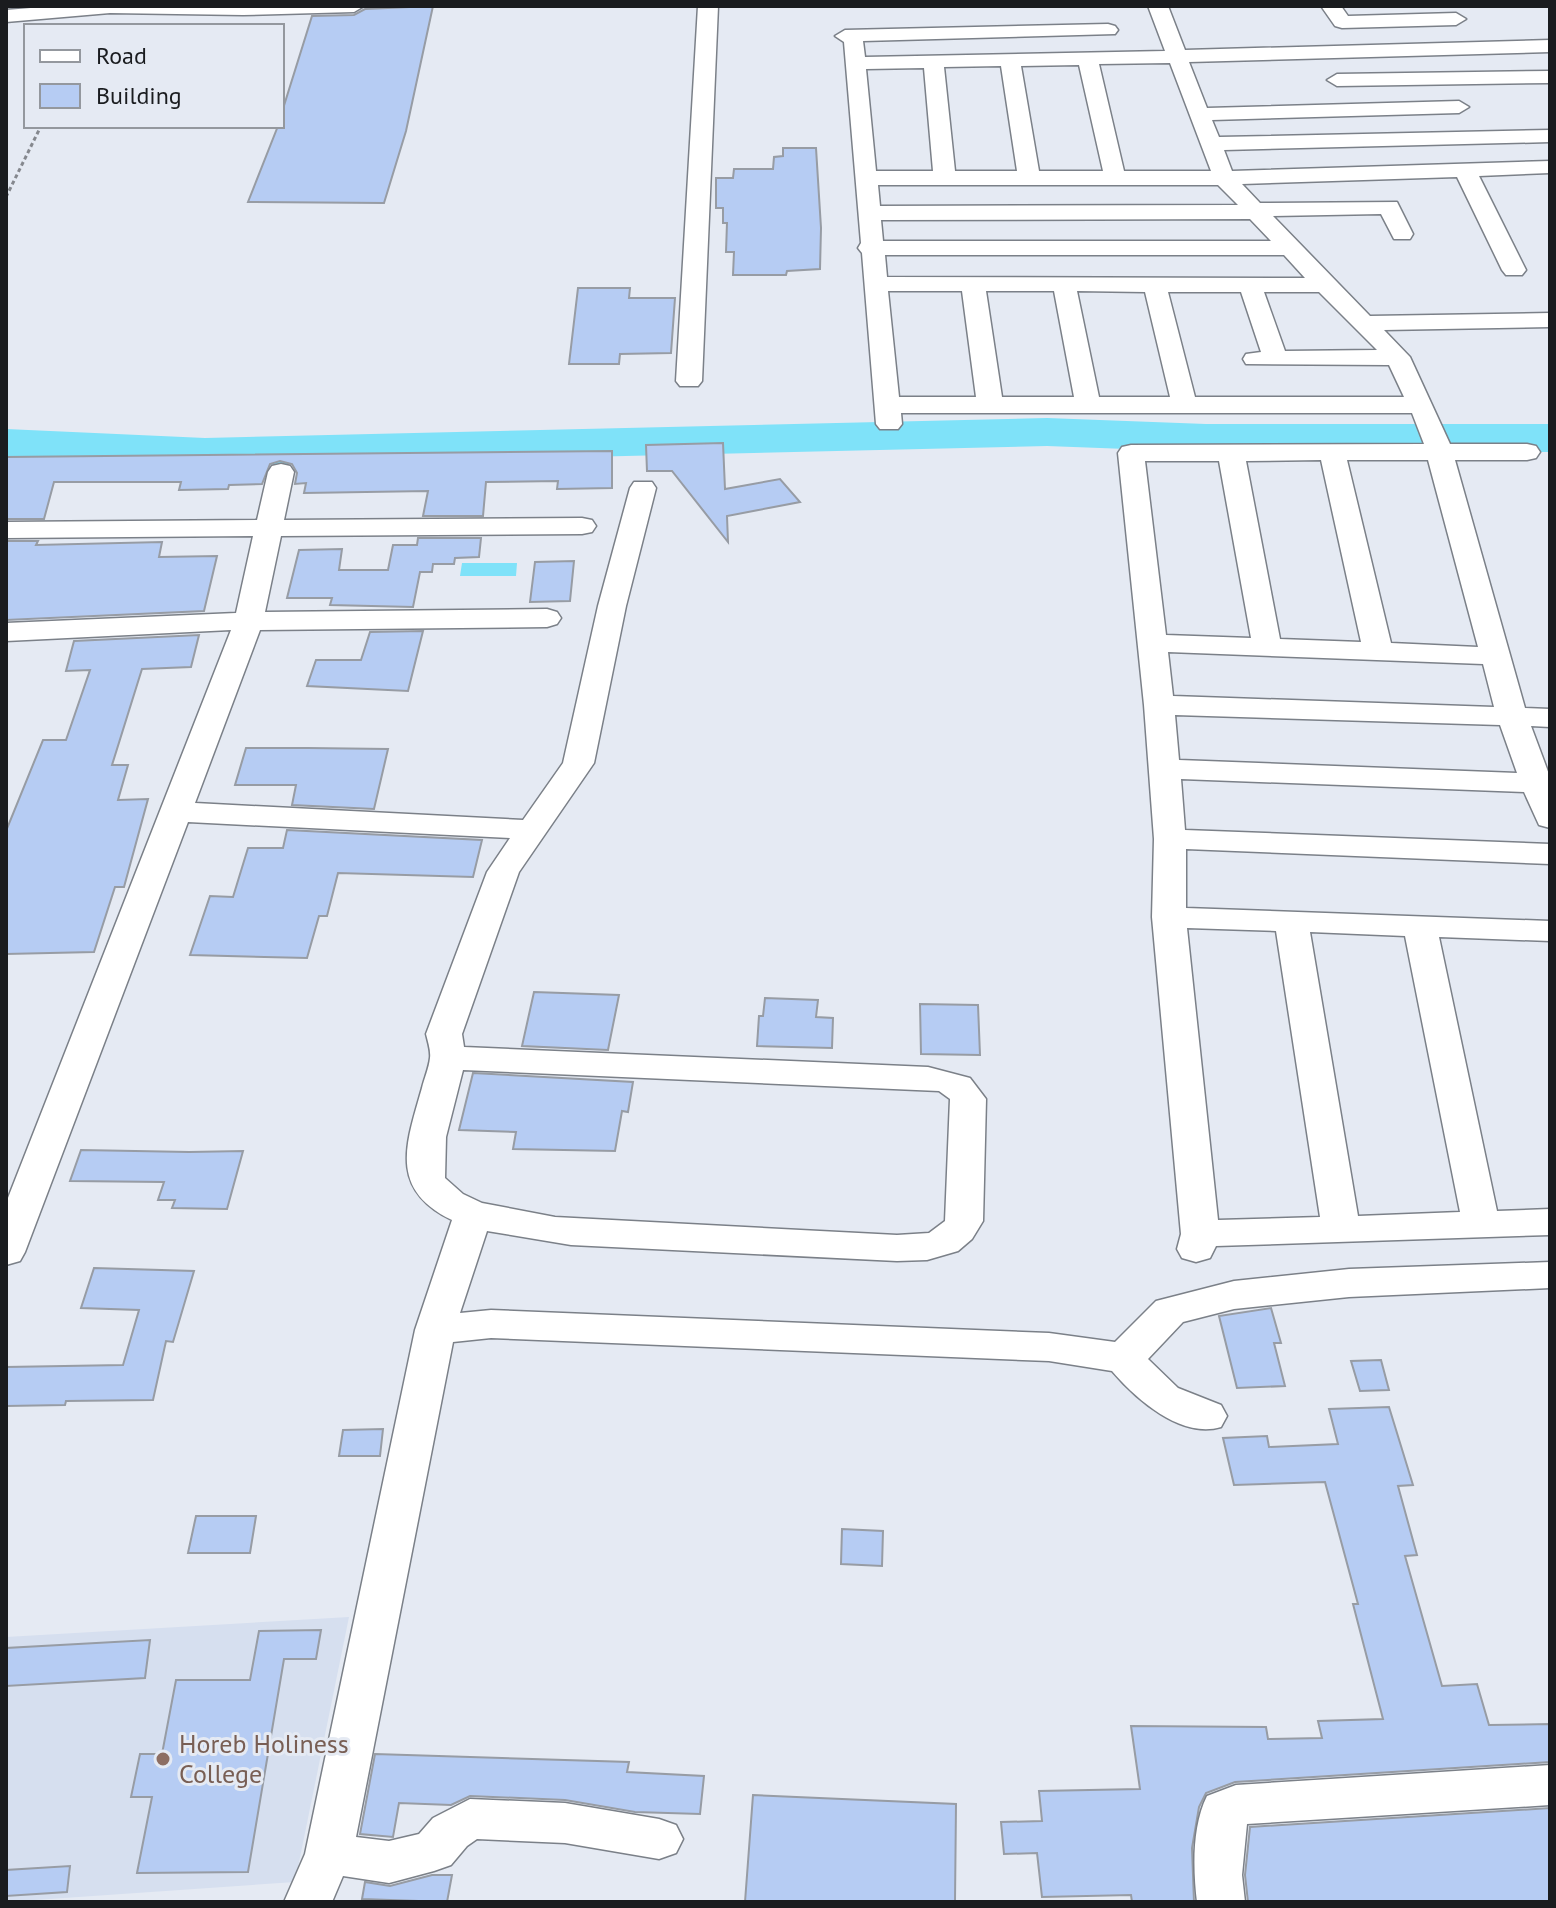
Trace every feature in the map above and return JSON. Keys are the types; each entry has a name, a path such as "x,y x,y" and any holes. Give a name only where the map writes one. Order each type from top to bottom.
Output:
{"street":[{"path":"6,16 110,7 354,6"},
{"path":"689,381 708,6"},
{"path":"1158,6 1224,178 1398,357 1437,444 1512,717 1550,818"},
{"path":"1331,6 1342,22 1456,19 1445,6"},
{"path":"1115,178 1093,58 1099,30 849,36 856,63 888,414 990,404 1419,405"},
{"path":"856,63 1550,46"},
{"path":"1320,52 1355,110"},
{"path":"1010,60 1029,178"},
{"path":"933,61 945,178"},
{"path":"1337,80 1550,77"},
{"path":"1199,114 1459,107"},
{"path":"1211,144 1550,136"},
{"path":"867,178 1224,178 1550,167"},
{"path":"1465,170 1514,270"},
{"path":"870,213 1256,211 1389,207 1402,234"},
{"path":"871,248 1290,248"},
{"path":"877,284 1325,285"},
{"path":"973,284 990,404"},
{"path":"1064,284 1088,406"},
{"path":"1155,285 1184,405"},
{"path":"1250,285 1265,359 1398,357"},
{"path":"1364,323 1550,320"},
{"path":"1527,452 1437,444 1332,452 1131,453 1159,705 1170,839 1169,917 1198,1241 1341,1230 1550,1222"},
{"path":"1231,452 1267,647"},
{"path":"1332,452 1378,651"},
{"path":"6,1252 249,621 281,472"},
{"path":"448,1058 928,1078 961,1087 968,1099 964,1221 957,1235 930,1248 571,1232 520,1227 473,1214 440,1196 426,1179 425,1154 448,1058 444,1034 503,872 578,763 612,606 643,488"},
{"path":"6,530 582,526"},
{"path":"6,632 249,621 547,618"},
{"path":"1153,643 1495,656"},
{"path":"1159,705 1550,718"},
{"path":"1164,769 1537,783"},
{"path":"178,812 533,830"},
{"path":"1170,839 1550,854"},
{"path":"1169,917 1550,931"},
{"path":"1291,921 1341,1230"},
{"path":"1420,926 1481,1224"},
{"path":"308,1902 329,1854 435,1330 473,1214"},
{"path":"1124,1358 1170,1311 1234,1295 1349,1283 1550,1275"},
{"path":"435,1330 491,1324 1080,1350 1124,1358 1146,1384 1164,1398 1206,1416"},
{"path":"1221,1902 1218,1875 1224,1810 1236,1805 1550,1785"},
{"path":"329,1854 389,1862 434,1851 450,1832 470,1819 565,1823 659,1839"}],"path":[{"path":"6,197 40,128"}],"shaded area":[{"name":"Horeb Holiness College","path":"349,1617 295,1882 6,1902 6,1637"}],"water":[{"path":"462,563 517,563 516,576 460,576"}],"building":[{"path":"433,6 406,131 384,203 248,202 277,128 284,128 284,106 312,16 354,15 365,9"},
{"path":"783,148 816,148 820,269 787,271 786,275 733,275 734,252 726,252 727,223 723,223 723,208 716,208 716,178 733,178 734,169 773,169 774,157 783,156"},
{"path":"578,288 630,288 629,298 675,298 671,353 620,354 619,364 569,364"},
{"path":"723,443 725,489 780,479 800,502 727,516 728,542 672,471 647,471 646,445"},
{"path":"612,451 612,488 557,489 558,481 486,482 483,516 423,516 428,491 304,493 306,483 295,484 297,473 292,464 280,461 270,464 262,484 229,485 228,489 179,490 181,482 54,482 44,519 6,519 6,457"},
{"path":"418,538 481,538 479,557 455,558 454,564 433,564 432,572 420,572 413,607 330,605 332,598 287,598 299,550 342,549 339,570 388,570 393,545 417,545"},
{"path":"6,541 38,541 36,545 162,542 159,557 217,556 204,611 6,620"},
{"path":"574,561 570,601 530,602 535,562"},
{"path":"423,631 408,691 307,686 316,660 361,660 370,632"},
{"path":"199,635 191,667 142,669 112,765 128,765 118,800 148,799 124,887 115,887 94,952 6,954 6,831 43,740 66,740 90,670 66,671 74,641"},
{"path":"246,748 388,749 374,809 292,805 296,785 235,785"},
{"path":"287,830 482,840 473,877 338,873 327,916 319,916 307,958 190,955 210,896 233,897 248,848 283,848"},
{"path":"534,992 619,995 608,1050 522,1046"},
{"path":"765,998 818,1000 816,1017 833,1018 832,1048 757,1046 759,1016 763,1016"},
{"path":"920,1004 978,1005 980,1055 921,1054"},
{"path":"473,1073 633,1082 628,1112 622,1111 615,1151 513,1149 516,1132 459,1130"},
{"path":"81,1150 243,1151 227,1209 172,1208 175,1200 158,1200 164,1182 70,1181"},
{"path":"94,1268 194,1271 173,1342 166,1341 153,1400 66,1401 65,1405 6,1406 6,1367 123,1365 139,1310 81,1308"},
{"path":"1271,1308 1281,1343 1274,1343 1285,1386 1237,1388 1219,1316"},
{"path":"1381,1360 1389,1390 1360,1391 1351,1361"},
{"path":"1389,1407 1413,1485 1398,1486 1417,1555 1405,1556 1442,1686 1477,1684 1489,1725 1550,1724 1550,1762 1235,1782 1206,1793 1199,1807 1192,1848 1194,1902 1132,1902 1131,1895 1042,1897 1037,1853 1004,1854 1001,1822 1042,1821 1039,1791 1140,1789 1131,1726 1266,1727 1268,1739 1322,1738 1318,1721 1383,1719 1353,1604 1358,1604 1325,1482 1234,1485 1223,1438 1267,1436 1269,1447 1338,1444 1329,1409"},
{"path":"383,1429 380,1456 339,1456 343,1430"},
{"path":"196,1516 256,1516 250,1553 188,1553"},
{"path":"842,1529 883,1531 882,1566 841,1564"},
{"path":"321,1630 316,1659 284,1659 248,1872 137,1873 152,1797 131,1797 140,1754 162,1754 176,1680 250,1680 259,1631"},
{"path":"150,1640 145,1678 6,1686 6,1648"},
{"path":"375,1754 629,1762 627,1772 704,1776 700,1814 635,1812 565,1800 470,1796 451,1805 399,1803 393,1837 360,1834"},
{"path":"753,1795 956,1804 955,1902 745,1902"},
{"path":"1550,1808 1550,1902 1248,1902 1245,1875 1250,1827"},
{"path":"70,1866 67,1892 6,1896 6,1870"},
{"path":"432,1875 452,1875 447,1902 362,1899 365,1882 390,1886"}],"waterway":[{"path":"6,443 205,452 1047,432 1206,438 1550,438"}],"place":[{"name":"Horeb Holiness College","path":"163,1759"}]}
